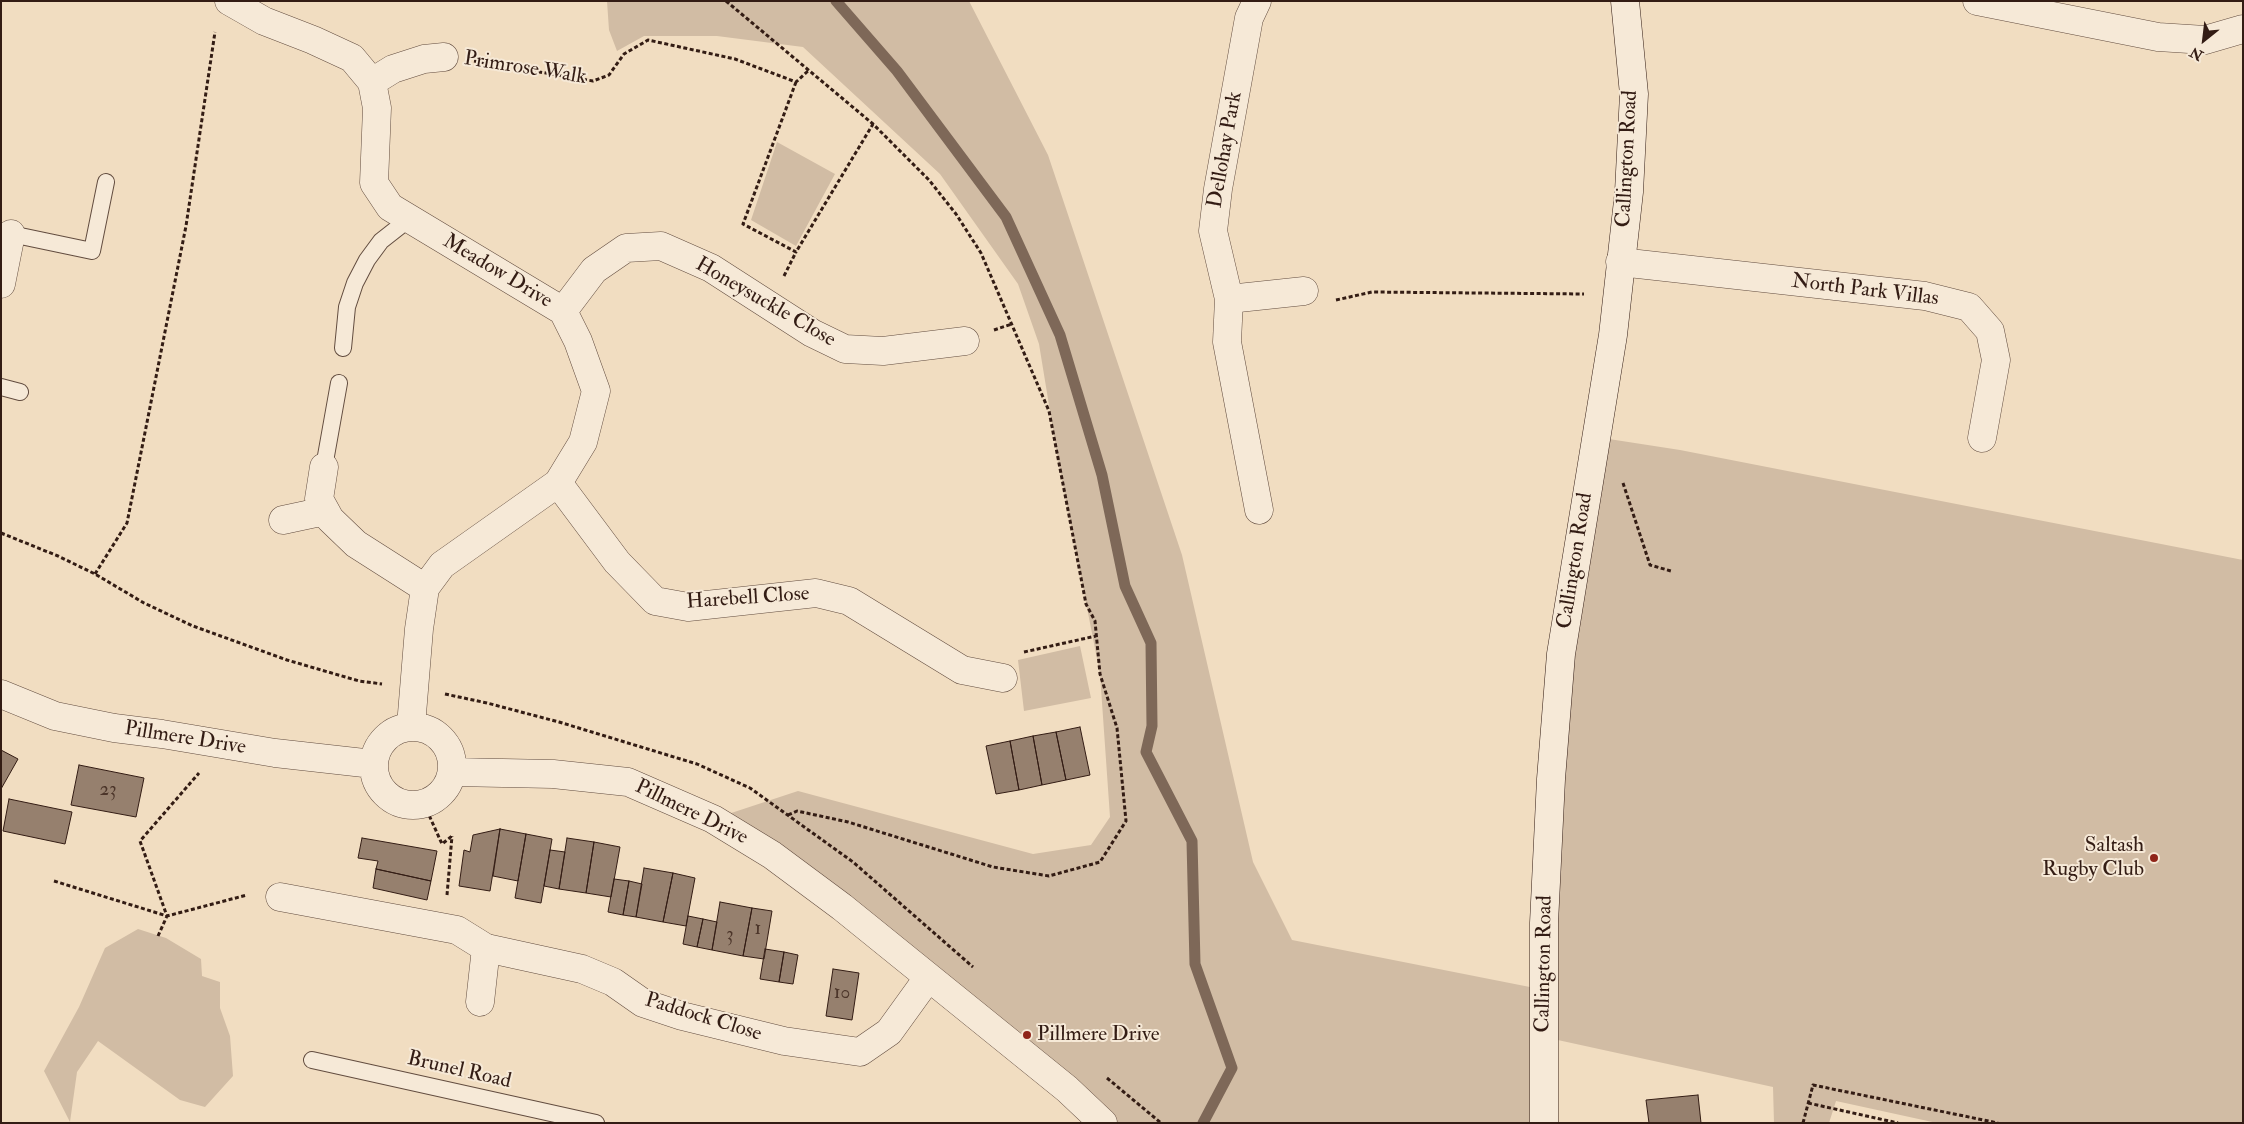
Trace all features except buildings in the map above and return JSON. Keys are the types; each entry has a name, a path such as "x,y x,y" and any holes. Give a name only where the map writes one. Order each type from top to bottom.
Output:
{"street":[{"name":"Dellohay Park","path":"1257,1 1249,18 1218,189 1213,231 1229,299 1227,342 1259,510"},
{"name":"Callington Road","path":"1544,1123 1544,923 1551,779 1562,654 1613,335 1629,192 1634,94 1625,1"},
{"path":"1977,1 2158,37 2205,40 2243,29"},
{"name":"Meadow Drive","path":"230,2 264,21 352,58 372,82 378,108 374,183 390,207 563,311 578,341 596,391 583,442 558,483 442,565 425,588"},
{"name":"Primrose Walk","path":"372,82 393,69 424,59 444,57"},
{"path":"1,284 10,234"},
{"name":"Honeysuckle Close","path":"563,311 594,270 626,248 662,246 711,268 812,333 844,349 883,351 965,341"},
{"name":"North Park Villas","path":"1620,262 1925,296 1969,307 1990,331 1996,360 1982,438"},
{"path":"1229,299 1304,291"},
{"path":"324,467 319,499 330,519 356,544 425,588 410,726"},
{"name":"Harebell Close","path":"558,483 618,562 655,601 688,607 816,593 849,601 962,670 1003,678"},
{"path":"283,520 326,511"},
{"name":"Pillmere Drive","path":"1,694 55,716 114,728 275,753 373,764"},
{"path":"410,726 433,731 446,743 451,752 453,772 445,790 433,800 424,804 407,806 395,801 384,793 376,779 373,764 378,747 385,738 399,728 410,726"},
{"name":"Pillmere Drive","path":"453,772 552,774 628,782 713,819 772,854 842,907 1067,1089 1103,1123"},
{"name":"Paddock Close","path":"280,897 457,930 486,948 582,969 613,982 643,1003 682,1016 784,1041 860,1052 889,1032 928,978"},
{"path":"480,1002 486,948"}],"lane":[{"path":"10,234 92,251 106,182"},
{"path":"343,348 347,307 355,283 367,260 381,241 409,219"},
{"path":"324,467 339,383"},
{"path":"1,387 20,392"},
{"name":"Brunel Road","path":"312,1060 596,1123"}],"path":[{"path":"726,1 873,124 929,180 956,214 981,253 1048,411 1086,604 1095,621 1100,674 1117,728 1126,821 1100,862 1050,876 993,868 848,822 797,811 788,815"},
{"path":"95,574 127,523 186,226 213,35 230,2"},
{"name":"Primrose Walk","path":"444,57 593,81 609,74 624,54 648,40 736,59 796,82"},
{"path":"808,71 796,82 743,224 796,252 873,124"},
{"path":"1304,291 1321,303 1372,292 1617,294"},
{"path":"1593,458 1617,464 1650,565 1671,571"},
{"path":"1,533 58,556 95,574 144,603 193,626 287,660 359,681 414,688 487,703 559,722 697,764 750,788 853,862 974,968"},
{"path":"1003,678 1014,654 1096,636"},
{"path":"158,936 167,916 140,841 223,744"},
{"path":"424,804 442,844 452,836 444,928"},
{"path":"54,881 167,916 252,894 280,897"},
{"path":"1100,1072 1161,1123"},
{"path":"1803,1123 1813,1085 1998,1123"},
{"path":"1808,1103 1898,1123"}],"shaded area":[{"path":"607,1 969,1 1048,155 1182,555 1253,862 1292,940 1545,990 1544,923 1596,437 1680,450 2243,560 2243,1123 1937,1123 1836,1101 1829,1123 1774,1123 1773,1087 1544,1037 1542,1123 1103,1123 713,819 798,791 1033,854 1091,845 1110,817 1100,674 1058,460 1039,344 1018,284 940,174 803,47 717,36 644,36 617,51 609,30"},
{"path":"777,142 835,174 796,246 751,220"},
{"path":"1080,646 1091,698 1024,711 1018,660"},
{"path":"138,929 166,938 201,959 202,976 220,982 220,1008 230,1036 233,1076 205,1107 180,1100 98,1041 77,1072 70,1122 44,1071 79,1007 105,948"}],"waterway":[{"path":"836,1 897,71 1006,217 1060,335 1102,475 1125,586 1151,643 1152,726 1146,752 1192,841 1195,964 1232,1068 1203,1123"}],"place":[{"name":"Saltash Rugby Club","path":"2154,858"},
{"name":"Pillmere Drive","path":"1027,1035"}]}
